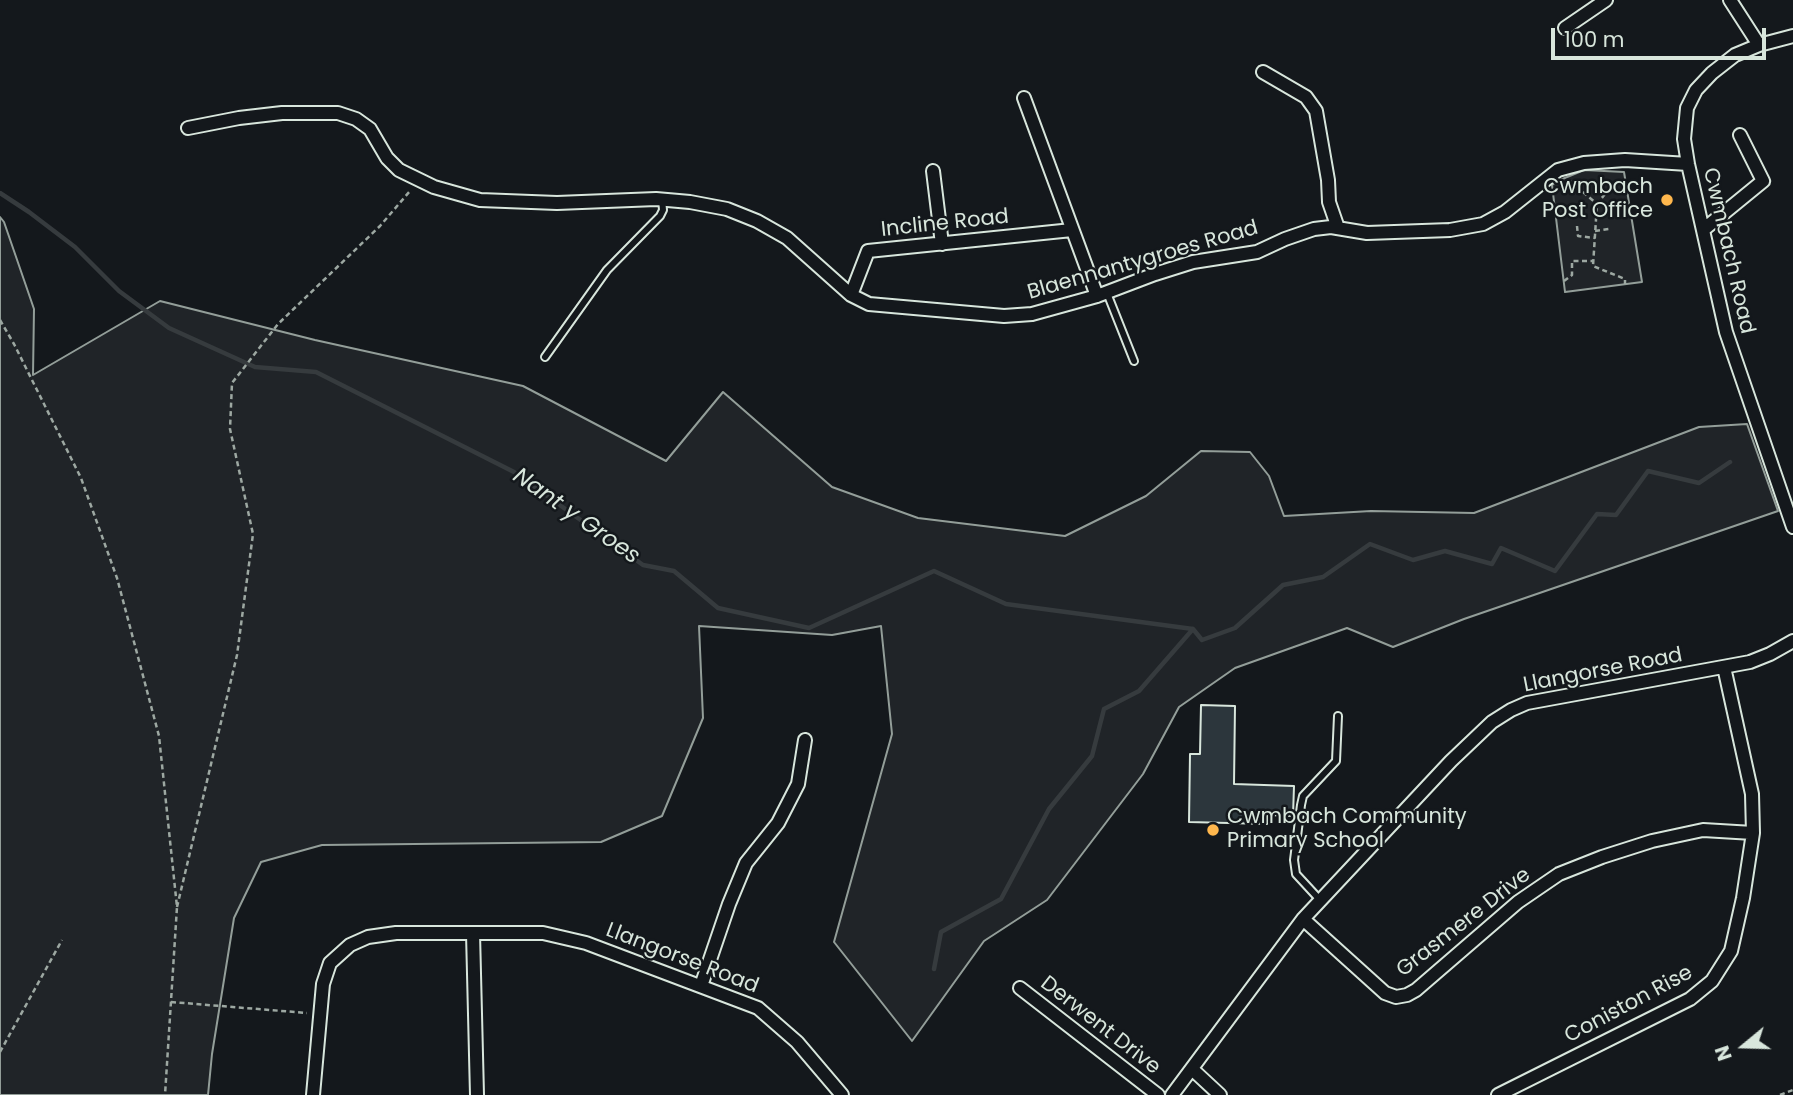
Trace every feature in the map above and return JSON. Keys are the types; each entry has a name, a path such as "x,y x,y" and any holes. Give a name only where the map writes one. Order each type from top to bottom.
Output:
{"street":[{"path":"1564,28 1606,0"},
{"path":"1730,0 1759,45"},
{"name":"Cwmbach Road","path":"1793,36 1735,55 1712,73 1696,90 1688,108 1684,139 1726,332 1793,527"},
{"path":"1263,72 1306,97 1316,111 1328,180 1329,202 1338,228"},
{"path":"1024,98 1072,230 1102,294"},
{"name":"Blaennantygroes Road","path":"188,128 282,113 338,113 356,119 370,130 387,159 399,170 434,187 480,200 557,203 662,199 727,209 757,221 787,238 851,295 869,304 1004,316 1032,314 1102,294 1193,262 1257,252 1314,229 1338,228 1367,233 1450,230 1483,224 1505,212 1558,170 1584,163 1625,160 1688,164"},
{"path":"1703,230 1763,181 1740,135"},
{"path":"933,171 943,244"},
{"name":"Incline Road","path":"851,295 868,251 1072,230"},
{"name":"Llangorse Road","path":"1171,1095 1303,919 1492,722 1511,710 1537,701 1724,667 1760,658 1793,641"},
{"name":"Coniston Rise","path":"1498,1095 1690,999 1712,981 1731,951 1753,833 1752,794 1724,667"},
{"path":"701,986 746,863 778,823 798,784 805,740"},
{"name":"Grasmere Drive","path":"1303,919 1385,993 1396,997 1408,995 1518,902 1559,874 1652,841 1703,830 1753,833"},
{"name":"Llangorse Road","path":"313,1095 323,984 330,963 350,945 369,937 396,933 543,933 586,943 758,1008 797,1042 842,1095"},
{"path":"473,933 477,1095"},
{"name":"Derwent Drive","path":"1020,988 1158,1095"},
{"path":"1192,1069 1220,1095"}],"lane":[{"path":"545,357 607,270 660,216 663,210 662,199"},
{"path":"1102,294 1134,360"},
{"path":"1320,900 1296,873 1294,860 1303,796 1336,761 1338,716"}],"path":[{"path":"1558,170 1597,204"},
{"path":"177,907 237,655 253,534 230,429 232,383 278,324 380,226 419,180"},
{"path":"1605,194 1597,204 1593,266 1625,279 1625,284"},
{"path":"1577,226 1578,236 1595,237"},
{"path":"1595,231 1609,229"},
{"path":"1564,281 1572,275 1572,261 1594,261"},
{"path":"0,320 81,478 117,578 159,736 177,907 165,1095"},
{"path":"0,1052 62,940"},
{"path":"171,1002 320,1014"},
{"path":"1780,1095 1793,1090"}],"shaded area":[{"path":"1584,170 1624,172 1642,282 1565,292 1552,185"},
{"path":"0,217 34,309 33,375 160,301 315,340 523,386 666,461 723,392 832,487 918,518 1065,536 1146,496 1201,451 1250,452 1269,476 1284,516 1371,511 1474,513 1699,427 1747,424 1778,511 1464,619 1393,647 1347,628 1235,668 1179,707 1143,774 1047,900 984,941 912,1041 834,942 892,734 881,626 832,635 699,626 703,718 662,816 601,842 322,845 261,862 234,918 208,1095 0,1095"}],"building":[{"path":"1201,705 1235,706 1234,784 1294,786 1293,816 1267,815 1267,824 1189,822 1190,754 1200,754"}],"waterway":[{"name":"Nant y Groes","path":"0,193 75,247 119,291 169,328 255,367 316,372 514,472 643,565 674,571 718,608 809,628 934,571 1006,604 1193,629"},
{"path":"934,969 941,932 1001,899 1049,809 1092,756 1104,709 1139,691 1193,629 1202,640 1235,628 1283,585 1323,577 1370,544 1413,560 1445,551 1492,564 1501,548 1555,571 1597,514 1616,515 1648,471 1699,483 1730,462"}],"place":[{"name":"Cwmbach Post Office","path":"1667,200"},
{"name":"Cwmbach Community Primary School","path":"1213,830"}]}
